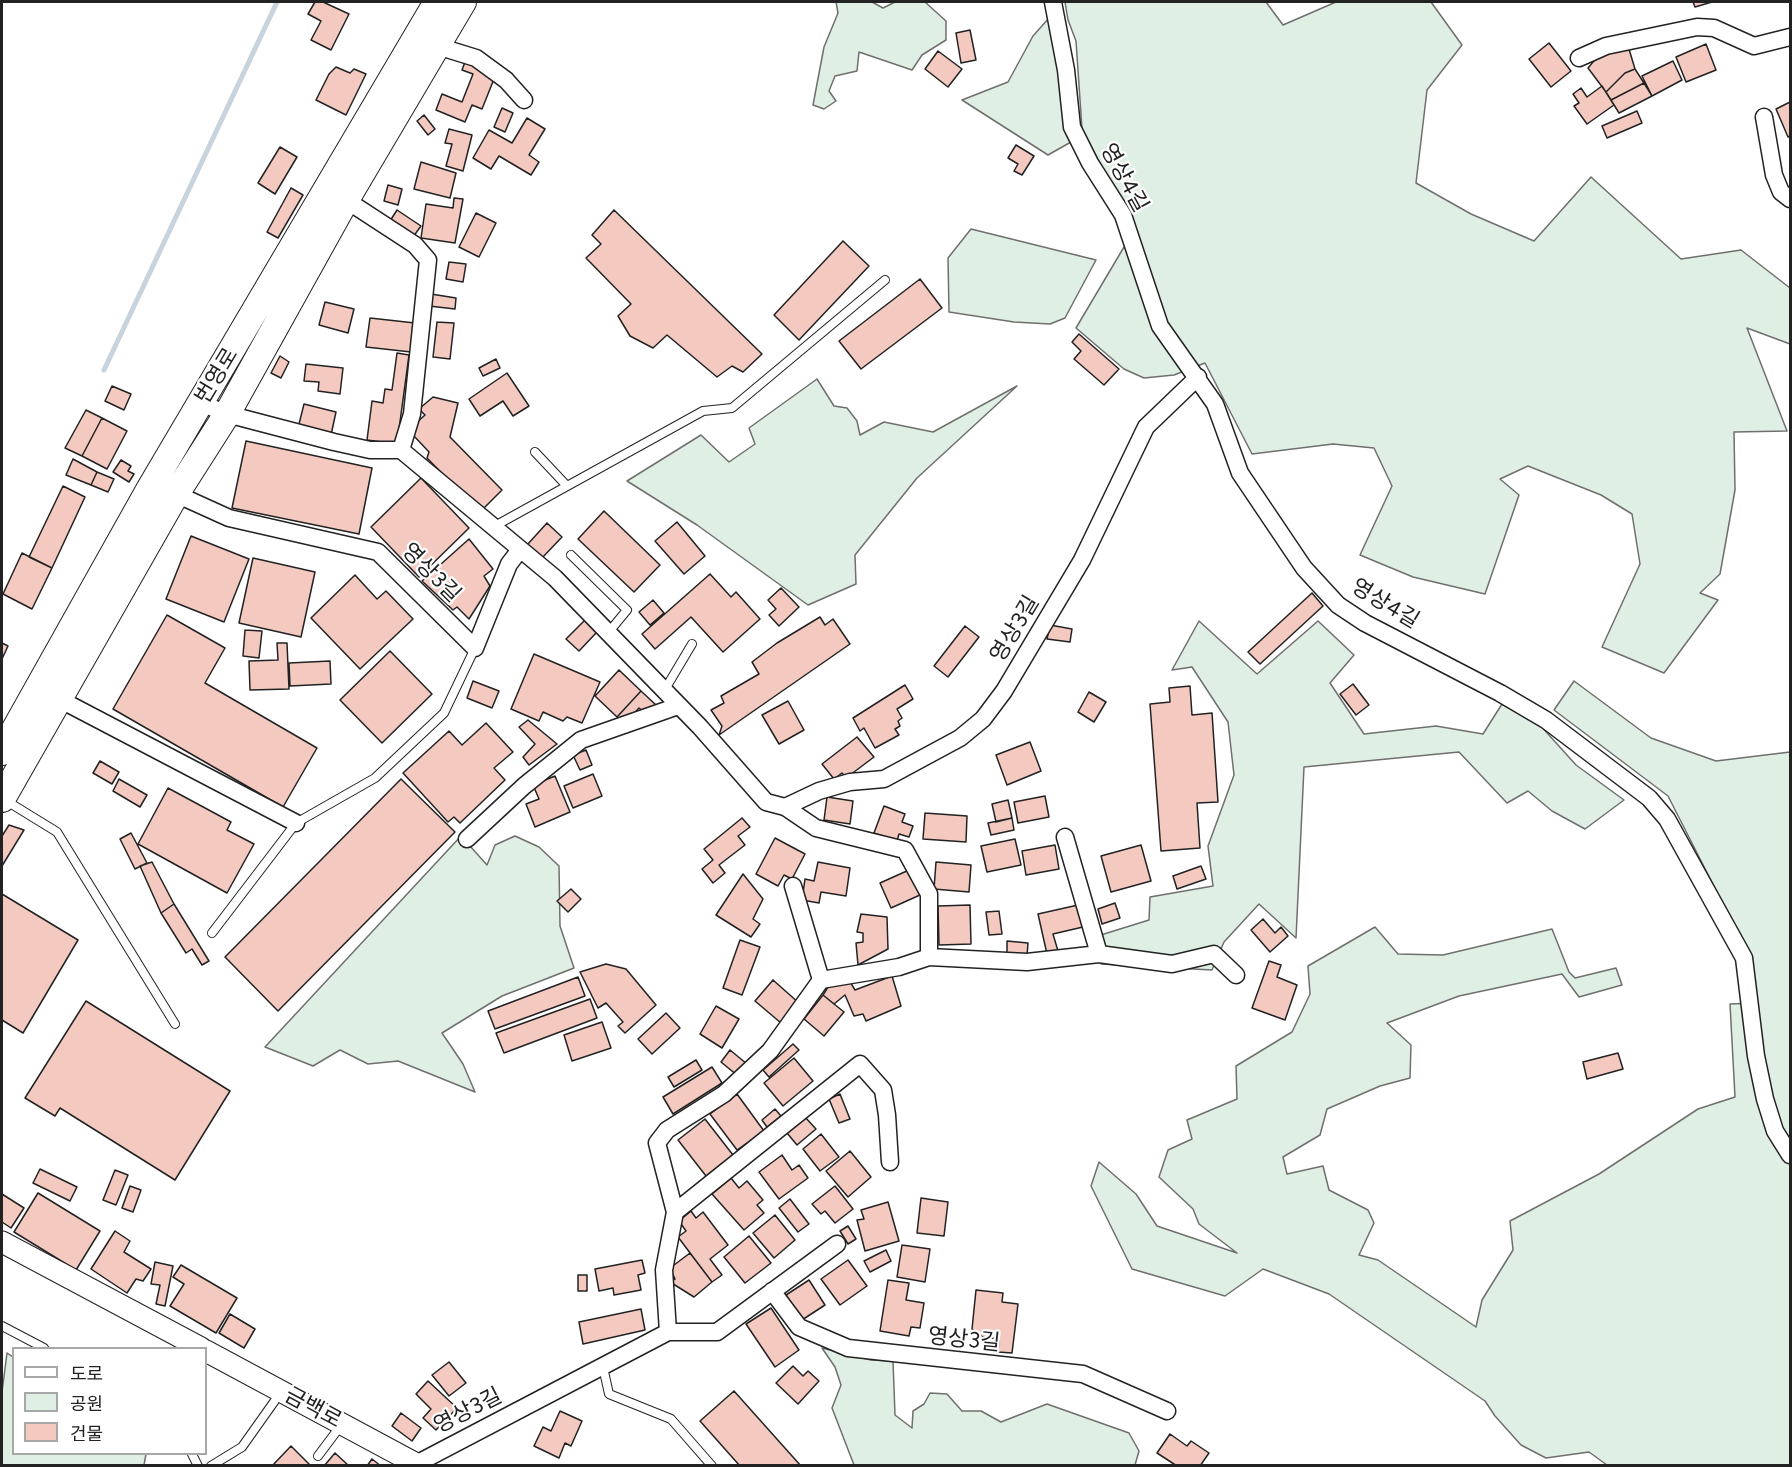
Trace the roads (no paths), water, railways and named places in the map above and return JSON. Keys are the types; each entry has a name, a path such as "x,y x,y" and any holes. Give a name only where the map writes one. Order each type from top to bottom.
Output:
{"main road":[{"name":"번영로","path":"2,752 201,403 437,2"},
{"name":"번영로","path":"2,799 176,494 226,414 346,200 463,2"}],"street":[{"name":"영상4길","path":"1053,2 1066,70 1072,127 1090,163 1123,215 1160,326 1215,404 1240,473 1304,568 1338,605 1365,623 1500,693 1546,720 1649,798 1667,819 1744,958 1755,1045 1765,1099 1775,1131 1791,1155"},
{"path":"1580,58 1606,46 1697,27 1714,28 1754,46 1791,37"},
{"path":"437,46 476,58 506,80 524,100"},
{"path":"1764,117 1774,175 1781,192 1791,199"},
{"path":"346,200 415,245 428,260 412,414 401,450"},
{"name":"영상3길","path":"785,807 819,791 850,782 884,779 960,738 983,719 1004,692 1082,560 1146,427 1198,377"},
{"path":"201,403 226,414 334,442 370,450 401,450 519,551 555,578 664,691 766,802 785,807 816,828 905,850 929,894 929,957"},
{"name":"영상3길","path":"176,494 229,518 378,552 475,648 509,564 519,551"},
{"path":"58,699 296,823"},
{"path":"467,839 524,786 581,740 678,706"},
{"path":"1065,837 1099,954"},
{"path":"793,886 821,980"},
{"path":"668,1332 664,1270 675,1212 657,1143 667,1130 724,1094 770,1051 821,980 899,967 929,957 1027,962 1099,954 1172,964 1215,954 1236,975"},
{"path":"675,1212 860,1064 883,1090 890,1162"},
{"path":"2,1242 199,1347"},
{"name":"영상3길","path":"417,1465 668,1332 717,1332 837,1244"},
{"name":"영상3길","path":"772,1291 799,1327 848,1348 1083,1374 1167,1411"},
{"name":"금백로","path":"207,1352 417,1465"}],"lane":[{"path":"492,528 704,411 732,408 885,280"},
{"path":"535,452 567,486"},
{"path":"571,555 627,610 608,633"},
{"path":"664,691 692,644"},
{"path":"212,933 296,823 375,778 444,713 475,648"},
{"path":"2,799 57,832 175,1024"},
{"path":"2,1326 42,1347"},
{"path":"603,1367 609,1394 671,1419 712,1466"},
{"path":"211,1466 242,1447 282,1392"},
{"path":"318,1456 342,1424"}],"waterway":[{"path":"104,370 277,2"}]}
